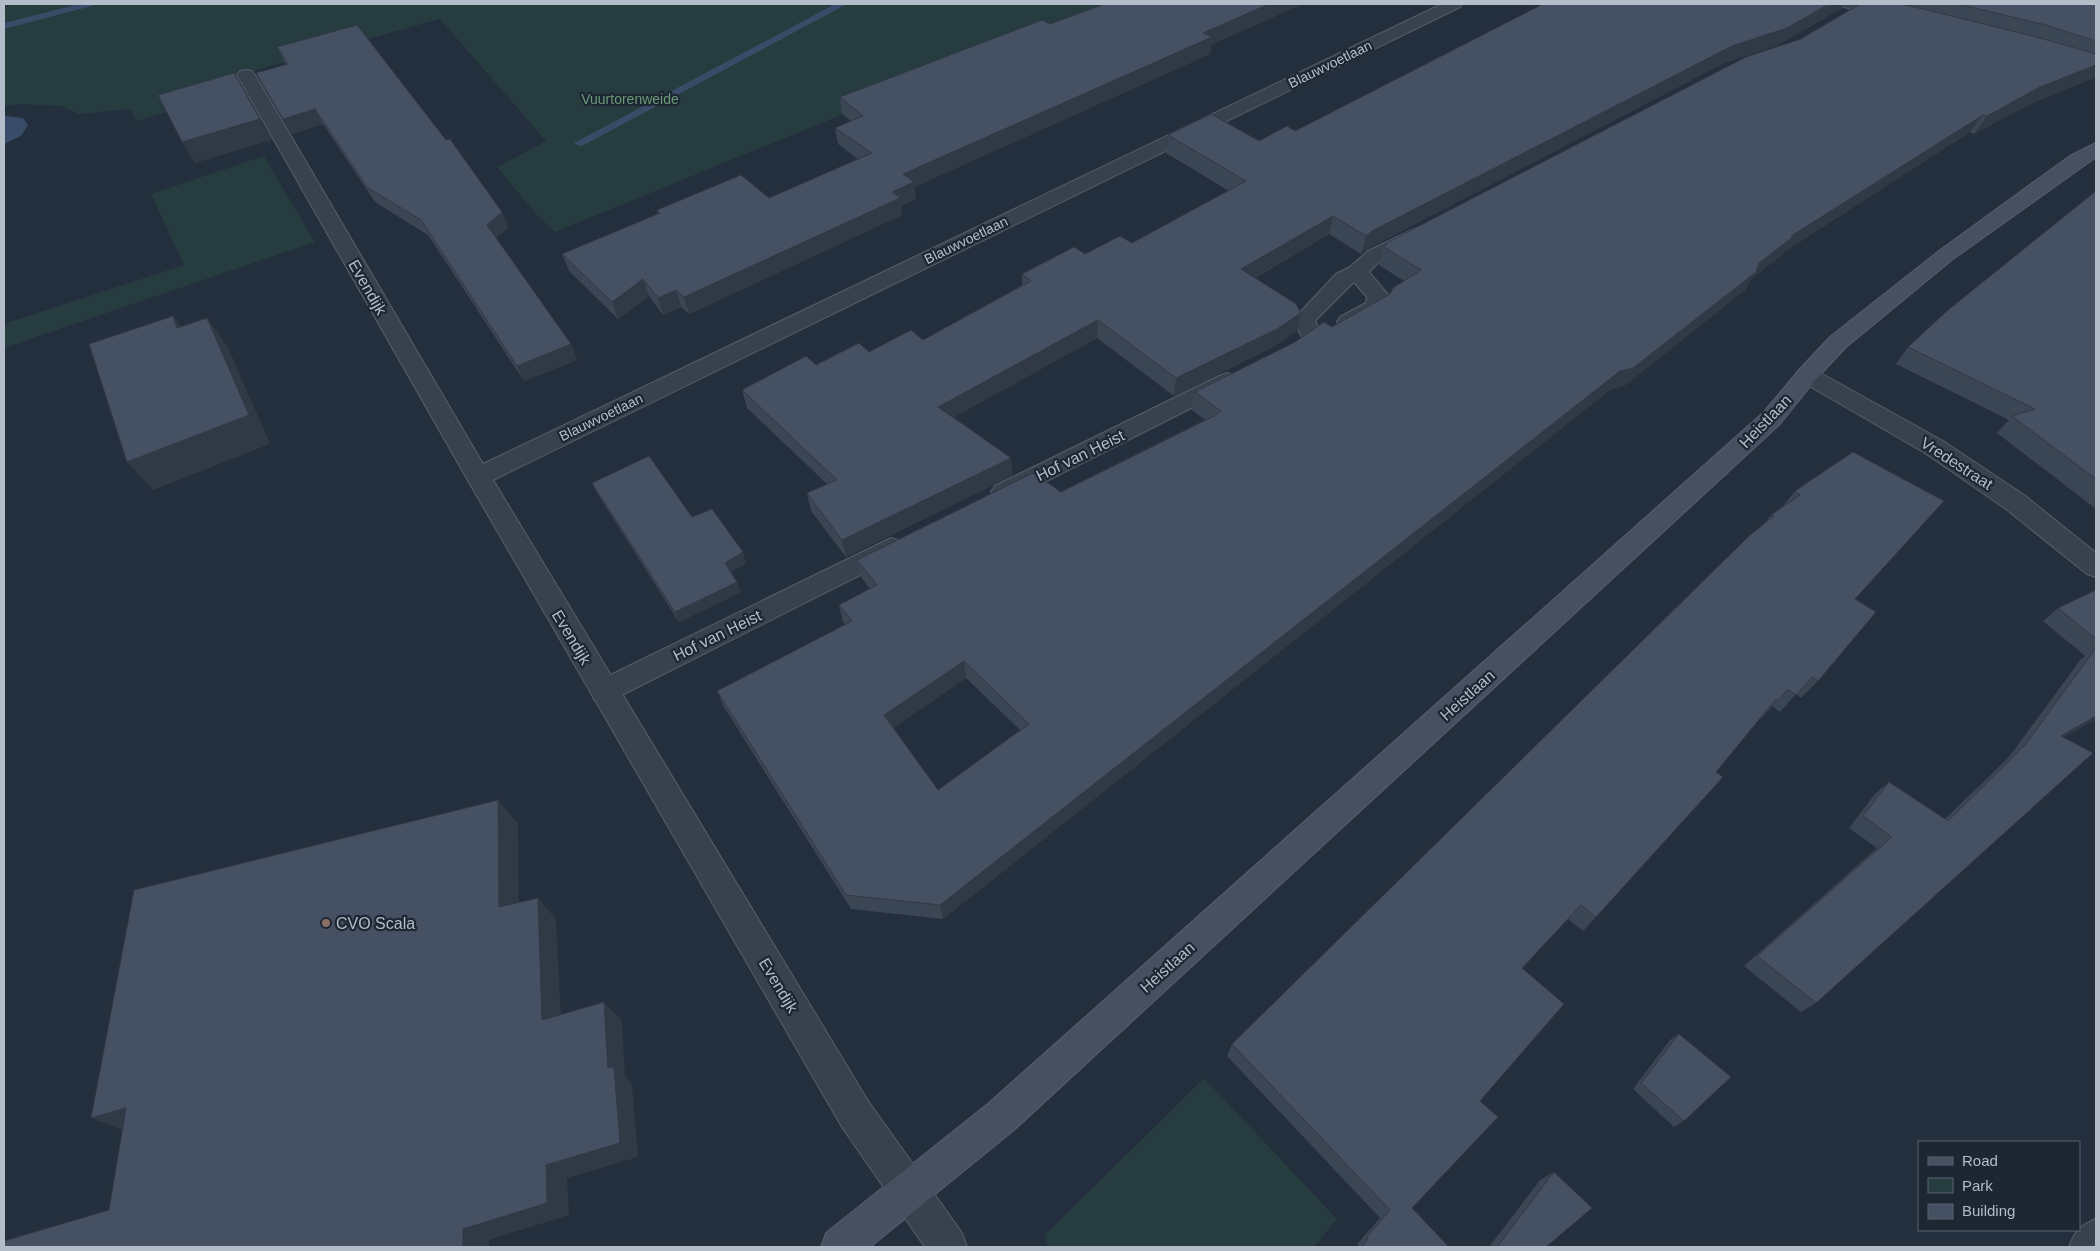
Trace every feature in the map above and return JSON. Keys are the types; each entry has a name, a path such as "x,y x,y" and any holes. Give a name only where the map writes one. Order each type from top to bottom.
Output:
{"main road":[{"name":"Heistlaan","path":"840,1247 1009,1109 1552,618 1772,418 1807,375 1838,342 1946,255 2043,183 2076,160 2096,149"}],"street":[{"name":"Blauwvoetlaan","path":"478,477 1454,4"},
{"path":"1852,9 1907,18"},
{"name":"Evendijk","path":"246,75 478,477 855,1114 948,1247"},
{"path":"1311,334 1304,320 1343,278 1357,272 1374,255 1436,223"},
{"path":"1289,349 1311,334 1343,325 1376,306 1378,296 1357,272"},
{"name":"Hof van Heist","path":"981,504 1246,372"},
{"name":"Vredestraat","path":"1807,375 1934,446 2016,502 2096,566"},
{"name":"Hof van Heist","path":"604,691 911,538"},
{"path":"2088,1247 2096,1238"}],"green space":[{"name":"Vuurtorenweide","path":"4,4 1113,4 555,232 536,214 497,167 546,141 440,19 171,94 177,109 136,121 132,109 78,114 62,106 17,104 4,106"},
{"path":"264,156 315,242 4,348 4,324 184,265 151,194"},
{"path":"1204,1078 1337,1219 1314,1247 1047,1247 1045,1235"}],"water":[{"path":"4,116 23,118 28,125 21,136 4,144"}],"building":[{"path":"1105,4 1269,4 1203,33 1212,37 903,174 914,182 892,192 900,198 684,297 676,290 658,298 643,279 612,302 562,254 660,213 657,210 741,175 769,198 872,153 835,128 863,116 840,97 1042,20 1050,24"},
{"path":"1543,4 1829,4 1787,28 1732,46 1372,231 1366,236 1333,216 1241,269 1296,304 1301,313 1277,329 1176,378 1098,320 938,407 1011,458 842,540 807,493 837,480 742,390 806,356 816,365 859,343 869,352 911,330 923,340 1031,281 1022,274 1074,247 1085,254 1120,236 1132,243 1246,181 1168,135 1211,114 1259,141 1287,126 1295,131"},
{"path":"1860,4 1902,4 2033,36 2096,54 2096,65 2040,87 1987,116 1983,115 1791,236 1793,237 1759,263 1756,272 1633,368 1620,371 940,905 846,895 717,691 852,621 839,605 877,585 857,560 1033,473 1061,492 1214,416 1221,411 1195,392 1295,342 1324,322 1332,327 1390,294 1393,288 1421,270 1384,247 1388,242 1746,57 1801,39","holes":["964,661 1029,724 938,790 884,715"]},
{"path":"1958,4 2096,4 2096,41 2046,25"},
{"path":"357,25 446,140 450,139 502,212 487,225 571,344 517,366 421,220 367,187 315,109 283,119 256,73 288,64 277,47"},
{"path":"234,73 260,119 182,142 158,95"},
{"path":"2096,191 2096,479 2012,416 2035,409 1908,347 1948,310"},
{"path":"173,316 177,328 207,318 249,415 127,462 89,344"},
{"path":"1853,452 1944,501 1855,599 1876,612 1818,681 1812,677 1796,695 1788,689 1778,701 1776,699 1716,772 1723,777 1596,917 1581,905 1522,968 1564,1004 1480,1101 1498,1117 1412,1208 1449,1247 1362,1247 1368,1239 1367,1237 1390,1210 1232,1044 1749,536 1774,516 1771,515 1800,495 1795,491"},
{"path":"649,456 692,517 712,509 743,552 725,563 737,582 675,612 592,483"},
{"path":"2096,590 2096,639 2058,608"},
{"path":"2096,648 2096,716 2061,736 2093,753 1816,1003 1757,956 1892,837 1863,816 1889,782 1948,821 2025,745"},
{"path":"498,800 499,907 538,898 542,1020 604,1002 608,1068 614,1067 620,1143 546,1165 547,1203 463,1229 463,1246 460,1247 4,1247 4,1241 109,1210 126,1108 91,1118 134,890"},
{"path":"1679,1034 1731,1077 1684,1121 1641,1083"},
{"path":"1554,1172 1592,1208 1546,1247 1497,1247"}],"waterway":[{"path":"4,26 89,4"},
{"path":"580,143 842,4"}],"place":[{"name":"CVO Scala","path":"326,923"}]}
